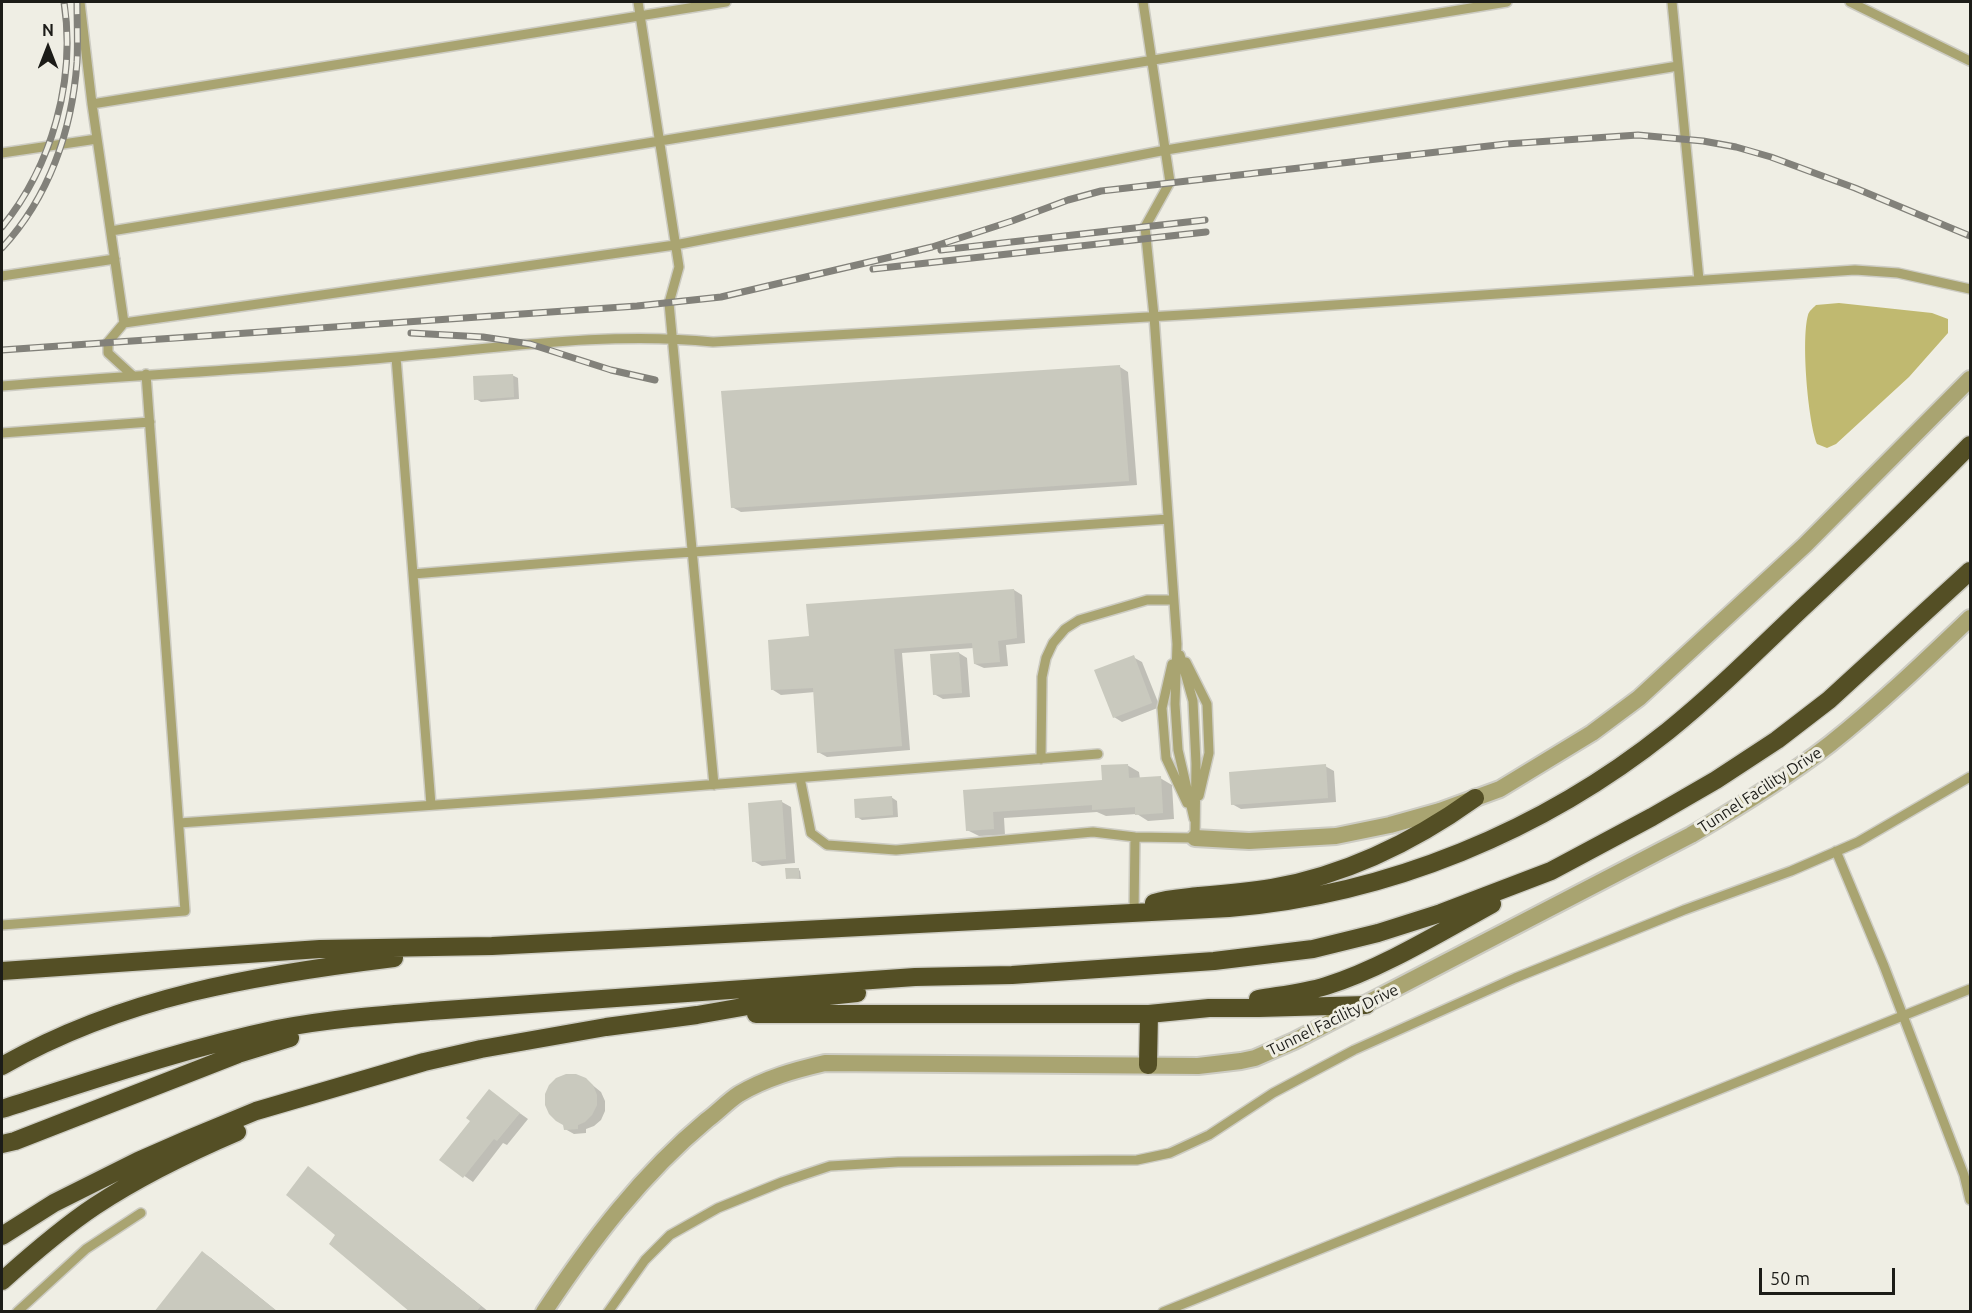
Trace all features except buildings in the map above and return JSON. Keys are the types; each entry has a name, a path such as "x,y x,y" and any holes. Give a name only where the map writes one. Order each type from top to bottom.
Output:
{"highway":[{"path":"2,970 320,949 492,946 1259,906 1361,887 1455,855 1545,812 1614,771 1692,711 1905,512 1971,445"},
{"path":"697,1015 1149,1014 1209,1008 1310,991 1342,981 1416,945 1716,780 1777,740 1852,681 1971,571"},
{"path":"1134,913 1164,900 1274,888 1352,866 1443,821 1475,798"},
{"path":"2,1109 77,1084 240,1038 278,1029 355,1018 915,977 1012,975 1225,961 1313,949 1411,924 1551,871"},
{"path":"2,1066 32,1048 117,1013 192,991 305,969 492,946"},
{"path":"2,1236 54,1203 157,1152 256,1111 424,1062 481,1049 606,1027 771,1002 1012,975"},
{"path":"1209,1008 1366,1005"},
{"path":"1148,1065 1149,1014"},
{"path":"2,1144 238,1054 355,1018"},
{"path":"2,1281 56,1234 94,1206 138,1180 224,1137 343,1086"}],"street":[{"path":"1195,838 1249,841 1335,836 1390,825 1500,789 1593,733 1639,698 1805,545 1971,379"},
{"name":"Tunnel Facility Drive","path":"544,1311 578,1261 630,1195 677,1145 739,1095 784,1072 825,1063 1215,1065 1255,1058 1366,1005 1691,835 1764,791 1858,721 1971,618"}],"lane":[{"path":"80,2 92,104 124,323"},
{"path":"638,2 679,267 669,303 714,785"},
{"path":"92,104 726,2"},
{"path":"1143,2 1170,182 1145,227 1154,316 1177,644 1175,704 1178,750 1194,819"},
{"path":"111,231 1507,2"},
{"path":"1672,2 1699,280"},
{"path":"1850,2 1971,61"},
{"path":"132,375 108,353 108,342 124,323 675,245 1166,150 1678,66"},
{"path":"2,153 97,138"},
{"path":"2,276 115,260"},
{"path":"2,386 396,357 530,344 672,338 713,342 1154,316 1855,270 1898,273 1971,289"},
{"path":"396,357 431,805"},
{"path":"2,925 185,911 146,374"},
{"path":"2,433 150,422"},
{"path":"413,574 1168,519"},
{"path":"1041,759 1042,677 1046,658 1059,636 1079,620 1146,600 1174,600"},
{"path":"800,778 811,833 827,845 896,850 1093,832 1135,837 1195,838 1196,764 1193,701 1177,644"},
{"path":"1177,644 1207,704 1209,753 1194,819"},
{"path":"1177,644 1162,708 1166,758 1194,819"},
{"path":"179,823 714,785 1098,754"},
{"path":"608,1311 645,1260 670,1235 718,1208 782,1182 830,1166 898,1162 1137,1160 1170,1153 1209,1135 1273,1093 1354,1050 1515,978 1857,842 1971,777"},
{"path":"1134,913 1135,837"},
{"path":"1836,851 1903,1017 1964,1175 1971,1200"},
{"path":"1163,1311 1971,989"},
{"path":"17,1311 86,1249 141,1213"}],"shaded area":[{"path":"1839,303 1932,313 1948,319 1948,333 1909,377 1836,444 1827,448 1817,444 1811,418 1806,380 1806,327 1809,314 1816,305"}],"railway":[{"path":"2,227 20,203 34,177 47,150 56,121 63,91 66,61 67,32 64,2"},
{"path":"2,248 33,207 45,185 63,138 70,113 77,62 77,2"},
{"path":"2,350 637,306 721,297 932,247 1068,200 1101,191 1506,144 1638,135 1703,141 1771,157 1855,188 1970,236"},
{"path":"941,250 1205,220"},
{"path":"873,269 1206,232"},
{"path":"411,333 483,337 530,344 611,370 655,380"}]}
